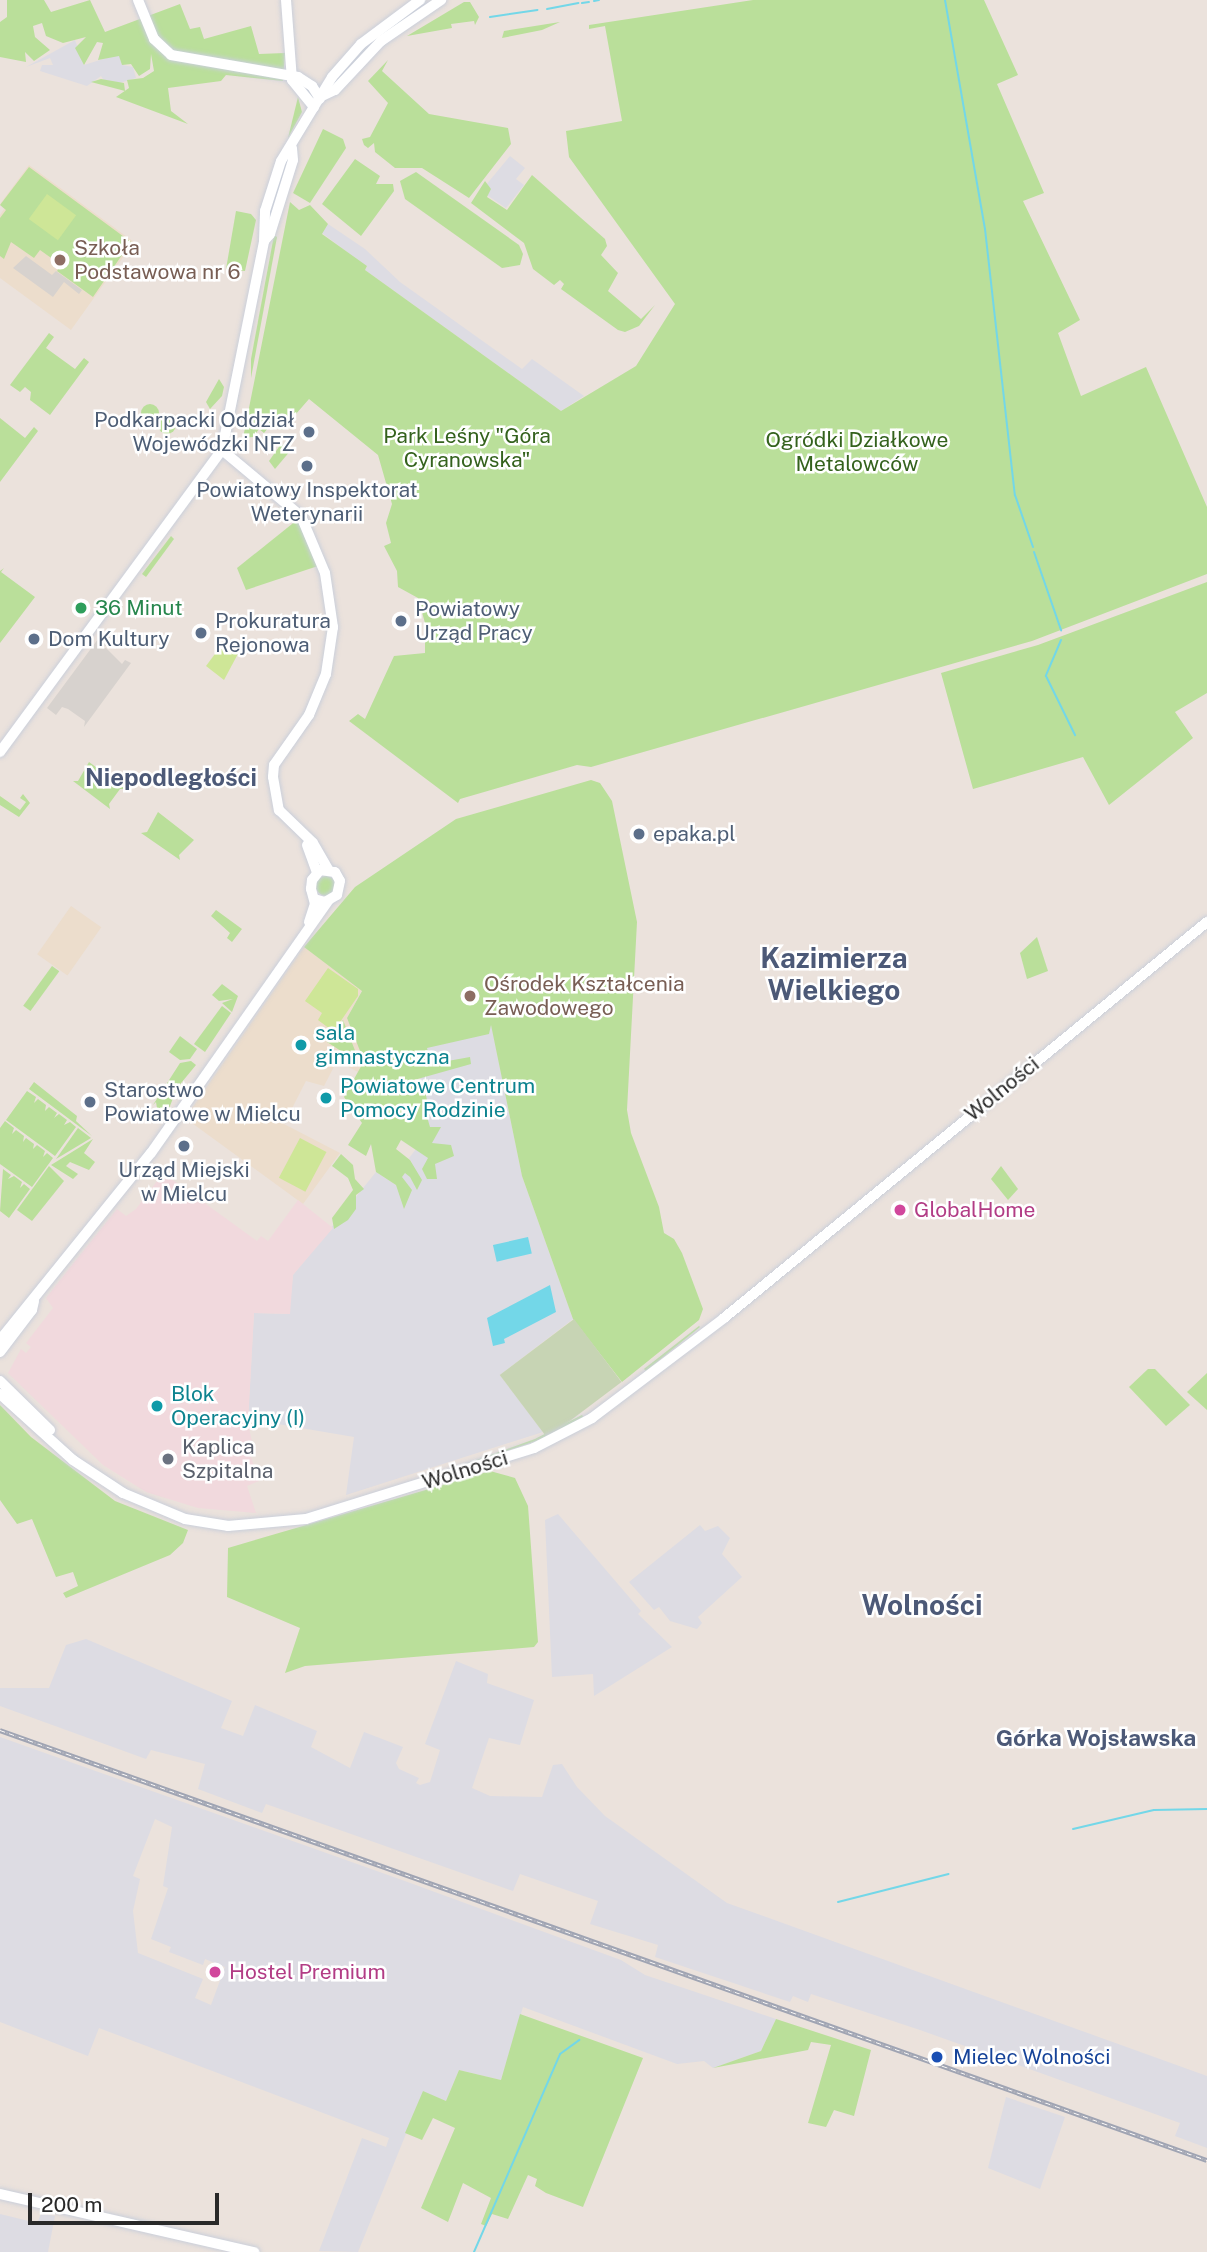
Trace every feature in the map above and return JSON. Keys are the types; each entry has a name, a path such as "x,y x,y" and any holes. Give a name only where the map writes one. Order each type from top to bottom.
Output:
{"main road":[{"name":"Wolności","path":"94,1474 146,1505 206,1523 288,1523 534,1448 592,1418 695,1338 763,1278 797,1255 1207,922"},
{"path":"0,1381 94,1474"},
{"path":"0,1394 94,1474"}],"street":[{"path":"138,0 154,39 171,55 293,76 312,86 319,101"},
{"path":"286,0 293,76"},
{"path":"0,752 222,450 264,242 261,233 270,195 284,155 292,148 326,85 361,44 419,0"},
{"path":"319,101 335,90 381,41 441,0"},
{"path":"0,1340 155,1147 307,929 341,886 337,874 323,871 303,835 279,810 273,782 274,765 309,715 326,674 333,627 320,555 301,516 222,450"},
{"path":"307,929 314,899 311,883 323,871"},
{"path":"314,899 328,901"},
{"path":"0,1352 32,1310 34,1301"},
{"path":"0,2194 254,2252"}],"shaded area":[{"path":"75,40 84,65 119,54 122,65 133,67 136,78 116,84 105,82 101,76 87,86 40,71 42,65 53,65 50,58 26,67"},
{"path":"510,156 525,168 516,179 524,185 506,208 481,191"},
{"name":"Szkoła Podstawowa nr 6","path":"29,165 134,242 71,330 0,278 0,215 4,209 0,204"},
{"path":"328,224 365,249 400,282 522,369 532,359 584,396 561,411 365,270 367,267 322,233"},
{"path":"26,256 52,275 56,271 82,290 79,294 64,282 53,297 13,268"},
{"path":"101,635 111,642 101,649 106,648 122,664 125,660 131,663 84,727 85,721 68,709 62,707 56,715 47,708"},
{"path":"71,906 101,927 67,976 37,954"},
{"path":"304,947 362,990 347,1018 365,1061 358,1072 337,1061 324,1086 306,1081 284,1124 340,1153 303,1204 185,1118"},
{"path":"491,1024 522,1176 573,1319 500,1375 543,1432 346,1495 354,1437 248,1419 254,1313 289,1314 293,1275 376,1172 396,1185 412,1163 409,1158 430,1131 415,1051"},
{"path":"163,1173 257,1241 261,1236 268,1241 298,1200 333,1228 293,1275 290,1314 254,1313 248,1424 254,1450 250,1454 259,1481 247,1486 256,1513 198,1508 146,1492 103,1465 8,1373 21,1349 26,1353 31,1347 26,1343 53,1308 46,1298 117,1209 126,1216 136,1209"},
{"path":"558,1514 641,1611 638,1614 672,1647 594,1696 593,1674 552,1677 545,1520"},
{"path":"700,1525 705,1531 718,1526 730,1538 722,1554 742,1577 698,1617 702,1623 697,1629 670,1621 659,1607 654,1610 629,1582"},
{"path":"86,1639 232,1701 221,1728 243,1736 255,1705 317,1731 311,1747 350,1768 364,1732 403,1747 396,1763 399,1769 419,1778 416,1783 420,1785 430,1782 440,1750 425,1744 456,1661 488,1674 487,1683 534,1700 520,1745 489,1738 472,1788 490,1796 542,1797 553,1765 562,1764 577,1787 605,1816 727,1903 1207,2076 1207,2148 1175,2136 1180,2123 920,2030 811,1994 808,2002 793,1996 790,2002 655,1957 658,1945 590,1924 598,1901 520,1874 513,1891 266,1804 262,1813 198,1789 205,1764 151,1750 146,1759 0,1706 0,1688 49,1688 66,1645"},
{"path":"0,1737 621,1960 645,1975 776,2019 761,2051 713,2068 704,2061 677,2064 523,2007 501,2080 459,2070 446,2101 423,2092 358,2252 319,2251 362,2138 386,2147 389,2138 99,2028 88,2056 0,2022","holes":["155,1819 172,1827 163,1886 168,1888 151,1939 171,1947 169,1952 203,1965 205,1959 225,1967 211,2005 195,1998 203,1979 138,1953 133,1911 140,1879 133,1876"]},
{"path":"1006,2097 1065,2117 1040,2189 988,2168"},
{"path":"0,2214 37,2223 41,2214 55,2216 48,2252 0,2252"}],"green space":[{"path":"7,0 44,0 51,12 90,0 105,32 180,4 190,29 200,27 204,39 251,26 259,54 285,53 283,81 226,75 221,81 168,88 171,111 188,124 116,97 129,88 127,80 143,78 154,71 151,54 150,69 139,76 131,64 122,65 119,56 98,60 103,43 97,42 84,65 75,48 86,37 63,43 46,36 42,23 33,26 35,37 50,50 34,61 25,52 26,62 0,57 0,22 7,17"},
{"name":"Ogródki Działkowe Metalowców","path":"753,0 984,0 1018,75 997,84 1044,193 1023,201 1080,320 1058,333 1081,396 1146,367 1207,507 1207,574 1032,641 591,767 577,765 460,799 458,803 349,721 358,714 365,719 394,656 425,653 425,623 418,598 398,587 397,571 384,546 391,543 386,523 392,504 378,455 309,399 282,430 272,423 264,433 259,429 253,437 243,438 290,202 299,210 310,205 328,224 322,234 367,266 365,270 561,411 636,366 675,304 569,157 566,131 622,121 605,26 589,29 589,25"},
{"path":"464,2 470,2 479,17 475,25 474,21 451,24 452,28 407,36"},
{"path":"560,22 542,30 502,38 504,31"},
{"path":"388,60 382,71 429,114 508,128 511,144 469,198 422,168 395,168 375,152 374,143 368,148 364,145 362,139 370,137 388,103 368,81"},
{"path":"101,79 124,83 125,91 91,82"},
{"path":"298,97 302,112 288,138"},
{"path":"323,129 343,139 346,148 310,203 293,193"},
{"path":"355,159 380,176 376,184 393,184 394,191 361,236 322,204"},
{"name":"Szkoła Podstawowa nr 6","path":"29,167 131,242 93,297 57,271 61,265 40,250 34,258 11,242 4,259 0,256 0,218 6,210 0,205"},
{"path":"416,172 519,245 523,254 520,265 502,268 405,199 400,181"},
{"path":"532,175 605,239 607,246 601,255 618,273 608,291 641,319 655,305 639,326 625,332 618,330 561,289 564,284 560,280 554,285 533,269 524,243 471,203 485,181 491,189 487,197 507,210"},
{"path":"47,194 76,215 58,240 29,219"},
{"path":"236,211 251,214 256,220 245,271 226,269"},
{"path":"274,235 277,237 251,378 251,359"},
{"path":"49,333 54,337 46,348 75,369 84,358 89,362 50,415 30,400 31,392 25,387 20,392 10,385"},
{"path":"219,379 224,387 222,396 210,409 206,402"},
{"path":"150,404 156,407 159,413 156,419 150,422 144,419 141,413 144,407"},
{"path":"167,416 173,419 176,425 173,431 167,434 161,431 158,425 161,419"},
{"path":"0,418 25,438 34,427 38,431 0,482"},
{"path":"281,444 291,450 275,469 269,461"},
{"path":"297,520 318,566 246,590 237,568"},
{"path":"171,536 174,539 146,577 142,574"},
{"path":"4,568 1,572 35,597 0,643 0,571"},
{"path":"1207,582 1207,693 1175,712 1193,738 1109,805 1083,757 973,789 941,673 1038,645"},
{"path":"226,639 240,650 224,680 206,666"},
{"path":"89,762 126,789 120,789 109,804 110,809 73,781 78,781"},
{"path":"591,780 600,783 612,801 637,922 627,1110 631,1133 659,1207 664,1233 674,1239 682,1253 703,1309 699,1320 622,1382 573,1319 522,1176 491,1025 489,1034 427,1048 431,1064 470,1057 471,1064 414,1080 418,1089 425,1091 427,1100 423,1103 430,1127 441,1127 432,1143 451,1145 454,1156 435,1164 437,1179 427,1179 422,1169 428,1158 401,1140 396,1149 410,1160 422,1180 417,1190 410,1177 405,1173 402,1177 412,1190 404,1209 396,1185 376,1172 371,1144 366,1156 348,1145 362,1123 344,1097 364,1061 347,1018 362,991 304,947 355,887 456,819"},
{"path":"23,794 30,803 19,817 0,805 0,796 20,810 26,802 20,798"},
{"path":"158,812 194,840 179,855 180,860 141,833 147,832"},
{"path":"326,876 333,879 336,886 333,893 326,896 319,893 316,886 319,879"},
{"path":"216,910 242,929 232,942 227,938 230,933 211,916"},
{"path":"1037,937 1048,971 1027,979 1020,953"},
{"path":"52,966 59,971 30,1011 23,1006"},
{"path":"328,968 358,989 358,996 327,1041 323,1039 330,1029 318,1020 322,1013 305,1001"},
{"path":"222,984 238,996 232,1012 222,1003 233,999 219,1001 212,995"},
{"path":"222,1006 231,1013 205,1052 194,1044"},
{"path":"343,1020 356,1053 351,1064 338,1057 341,1051 327,1042"},
{"path":"180,1036 197,1049 190,1059 180,1060 169,1052"},
{"path":"191,1061 196,1065 177,1088 168,1111 157,1108 156,1102 153,1105 180,1063"},
{"path":"34,1082 77,1116 76,1121 92,1136 29,1089"},
{"path":"27,1091 36,1097 34,1103 38,1099 46,1105 45,1111 49,1107 57,1113 54,1118 59,1114 67,1120 64,1125 70,1122 76,1127 55,1156 6,1120"},
{"path":"5,1121 14,1128 12,1134 16,1130 24,1136 23,1142 26,1138 34,1144 33,1149 37,1145 45,1151 43,1157 47,1153 53,1158 32,1187 0,1164 0,1128"},
{"path":"78,1128 91,1138 56,1159"},
{"path":"300,1138 326,1152 305,1192 279,1178"},
{"path":"93,1139 84,1153 95,1162 89,1170 70,1162 66,1166 78,1174 73,1179 51,1165"},
{"path":"341,1154 353,1165 355,1179 364,1189 356,1195 356,1209 348,1220 334,1229 332,1218 353,1190 348,1178 332,1166"},
{"path":"49,1166 64,1181 32,1221 17,1210"},
{"path":"1001,1166 1018,1189 1008,1200 991,1179"},
{"path":"3,1169 11,1175 8,1179 14,1176 22,1182 20,1188 24,1184 30,1189 9,1218 0,1211"},
{"path":"574,1319 622,1382 547,1438 500,1375"},
{"path":"699,1326 646,1371 644,1369"},
{"path":"1148,1369 1155,1369 1190,1405 1166,1426 1129,1387"},
{"path":"1207,1373 1207,1410 1187,1392"},
{"path":"0,1405 31,1437 115,1501 188,1530 183,1543 170,1555 66,1598 63,1593 78,1586 73,1572 56,1577 32,1519 17,1524 0,1500"},
{"path":"582,1415 584,1418 542,1439 426,1478 535,1439"},
{"path":"490,1471 515,1478 528,1506 538,1642 534,1647 305,1666 285,1673 300,1628 227,1597 228,1548"},
{"path":"520,2014 643,2058 583,2207 546,2193 535,2186 537,2179 528,2175 508,2219 492,2214 486,2226 481,2224 491,2198 463,2183 448,2222 421,2208 455,2128 433,2118 422,2140 405,2133 423,2091 446,2101 459,2070 501,2080"},
{"path":"776,2019 871,2050 854,2116 834,2110 826,2127 808,2123 831,2045 811,2042 808,2050 713,2068 761,2051"}],"water":[{"path":"528,1237 532,1254 497,1262 493,1245"},
{"path":"550,1285 556,1312 504,1339 505,1343 493,1346 487,1318"}],"waterway":[{"path":"594,1 599,0"},
{"path":"945,0 985,229 1015,495 1033,547"},
{"path":"582,3 589,2"},
{"path":"547,9 578,3"},
{"path":"490,17 537,10"},
{"path":"1034,552 1061,630"},
{"path":"1061,640 1046,676 1075,735"},
{"path":"1073,1829 1154,1810 1207,1809"},
{"path":"838,1902 949,1874"},
{"path":"474,2252 560,2054 579,2040"}],"railway":[{"path":"0,1730 1207,2160"}],"place":[{"name":"Szkoła Podstawowa nr 6","path":"60,260"},
{"name":"Podkarpacki Oddział Wojewódzki NFZ","path":"309,432"},
{"name":"Powiatowy Inspektorat Weterynarii","path":"307,466"},
{"name":"36 Minut","path":"81,608"},
{"name":"Powiatowy Urząd Pracy","path":"401,621"},
{"name":"Prokuratura Rejonowa","path":"201,633"},
{"name":"Dom Kultury","path":"34,639"},
{"name":"epaka.pl","path":"639,834"},
{"name":"Ośrodek Kształcenia Zawodowego","path":"470,996"},
{"name":"sala gimnastyczna","path":"301,1045"},
{"name":"Powiatowe Centrum Pomocy Rodzinie","path":"326,1098"},
{"name":"Starostwo Powiatowe w Mielcu","path":"90,1102"},
{"name":"Urząd Miejski w Mielcu","path":"184,1146"},
{"name":"GlobalHome","path":"900,1210"},
{"name":"Blok Operacyjny (I)","path":"157,1406"},
{"name":"Kaplica Szpitalna","path":"168,1459"},
{"name":"Hostel Premium","path":"215,1972"},
{"name":"Mielec Wolności","path":"937,2057"}],"district":[{"name":"Niepodległości","path":"171,778"},
{"name":"Kazimierza Wielkiego","path":"834,974"},
{"name":"Wolności","path":"922,1605"},
{"name":"Górka Wojsławska","path":"1096,1738"}],"park label":[{"name":"Park Leśny \"Góra Cyranowska\"","path":"467,448"}]}
